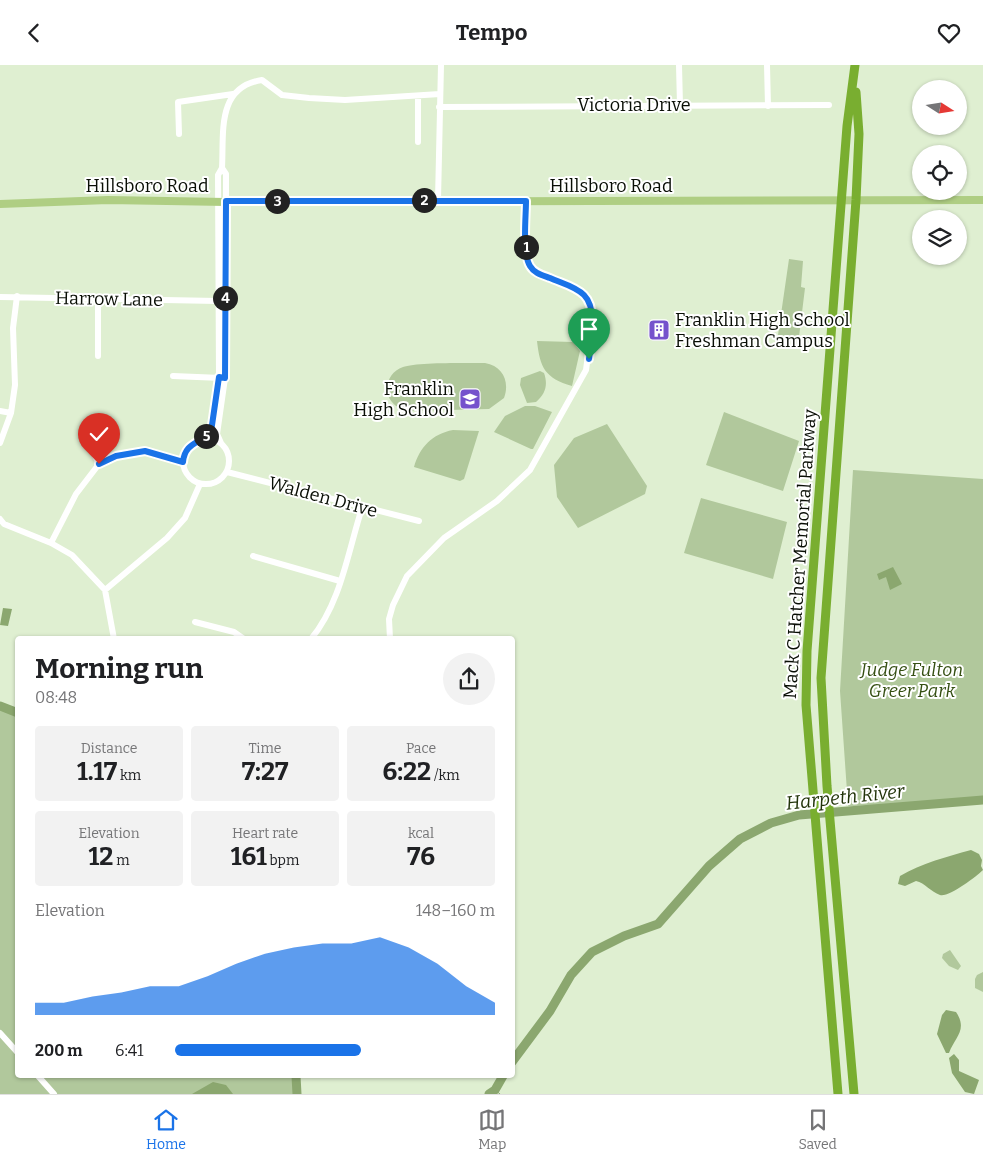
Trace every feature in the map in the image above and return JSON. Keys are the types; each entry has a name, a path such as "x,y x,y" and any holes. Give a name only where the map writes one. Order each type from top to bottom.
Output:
{"highway":[{"name":"Mack C Hatcher Memorial Parkway","path":"854,1094 821,702 822,650 856,200 859,134 855,65"},
{"name":"Mack C Hatcher Memorial Parkway","path":"838,1094 817,860 806,705 807,651 841,200 847,126 855,76"}],"main road":[{"name":"Hillsboro Road","path":"0,204 108,200 983,200"}],"street":[{"path":"438,200 441,65"},
{"path":"679,65 680,105"},
{"path":"768,65 768,105"},
{"path":"221,443 214,439 203,439 194,442 186,449 183,462 189,477 200,483 215,483 227,472 229,459 218,434 222,378 222,201 226,174 222,168 226,108 232,94 240,87 262,80 282,95 309,98 345,100 440,94"},
{"path":"179,134 178,102 232,94"},
{"path":"418,96 418,142"},
{"name":"Victoria Drive","path":"439,107 829,105"},
{"path":"390,636 389,619 393,605 407,575 444,538 497,501 530,470 586,370 592,333 590,310 586,298 576,289 541,275 529,264 526,251 526,201"},
{"path":"203,439 212,429 222,378 218,301 222,231"},
{"path":"0,443 11,413 15,385 13,328 17,296"},
{"name":"Harrow Lane","path":"0,297 218,301"},
{"path":"98,299 98,356"},
{"path":"173,376 222,378"},
{"path":"0,411 11,413"},
{"path":"90,446 99,464"},
{"path":"51,543 76,494 99,464 116,456 145,451 183,462"},
{"name":"Walden Drive","path":"227,472 419,521"},
{"path":"105,590 167,538 185,518 200,483"},
{"path":"313,636 325,622 340,581 362,508"},
{"path":"0,519 4,524 51,543 72,555 105,590 113,636"},
{"path":"253,556 340,581"},
{"path":"195,622 234,632 240,636"},
{"path":"0,1033 15,1050"},
{"path":"40,1078 54,1094"}],"green space":[{"path":"789,259 803,261 801,287 805,288 799,337 778,335"},
{"path":"537,341 573,342 580,351 572,386 556,379 546,371 542,365"},
{"path":"485,363 501,371 506,386 504,398 489,409 408,411 396,406 388,395 387,386 392,374 403,367 430,364"},
{"path":"540,371 544,373 545,377 546,385 544,392 536,402 527,403 520,385 521,378"},
{"path":"525,406 535,406 552,412 533,449 494,432 505,416"},
{"path":"724,412 799,441 783,491 706,465"},
{"path":"607,424 647,486 645,494 578,528 557,497 554,465 574,438"},
{"path":"453,430 479,431 464,479 460,481 414,467 423,448 433,438"},
{"name":"Judge Fulton Greer Park","path":"853,470 983,479 983,800 936,804 848,806 840,691"},
{"path":"701,498 787,522 773,579 684,553"},
{"path":"0,706 15,712 15,1078 296,1078 297,1094 0,1094"},
{"path":"950,950 961,966 958,970 949,966 942,958 943,954"},
{"path":"983,972 983,992 975,988 975,979 977,975"}],"shaded area":[{"path":"893,567 902,584 890,590 886,577 879,580 877,574"},
{"path":"3,608 12,609 8,626 0,625"},
{"path":"971,850 979,854 983,870 968,882 949,893 940,895 916,881 905,886 898,884 900,876 917,867"},
{"path":"946,1010 956,1012 961,1024 961,1029 949,1053 946,1053 937,1034 942,1015"},
{"path":"954,1054 959,1060 959,1071 979,1080 974,1094 965,1092 952,1073 949,1058"},
{"path":"213,1082 226,1085 233,1094 192,1094"}],"waterway":[{"name":"Harpeth River","path":"0,706 15,712"},
{"name":"Harpeth River","path":"515,1058 550,1011 571,975 592,952 624,936 658,924 709,866 740,839 771,823 799,815 983,800"},
{"name":"Harpeth River","path":"296,1078 297,1094"},
{"name":"Harpeth River","path":"489,1094 495,1090 502,1078"},
{"name":"Harpeth River","path":"495,1090 500,1094"}],"place":[{"name":"Franklin High School Freshman Campus","path":"659,330"},
{"name":"Franklin High School","path":"470,399"}],"route":[{"path":"99,464 116,456 145,451 183,462 186,449 211,432 219,377 225,378 226,201 526,201 526,251 529,264 534,271 576,289 586,298 592,327 589,359"}]}
